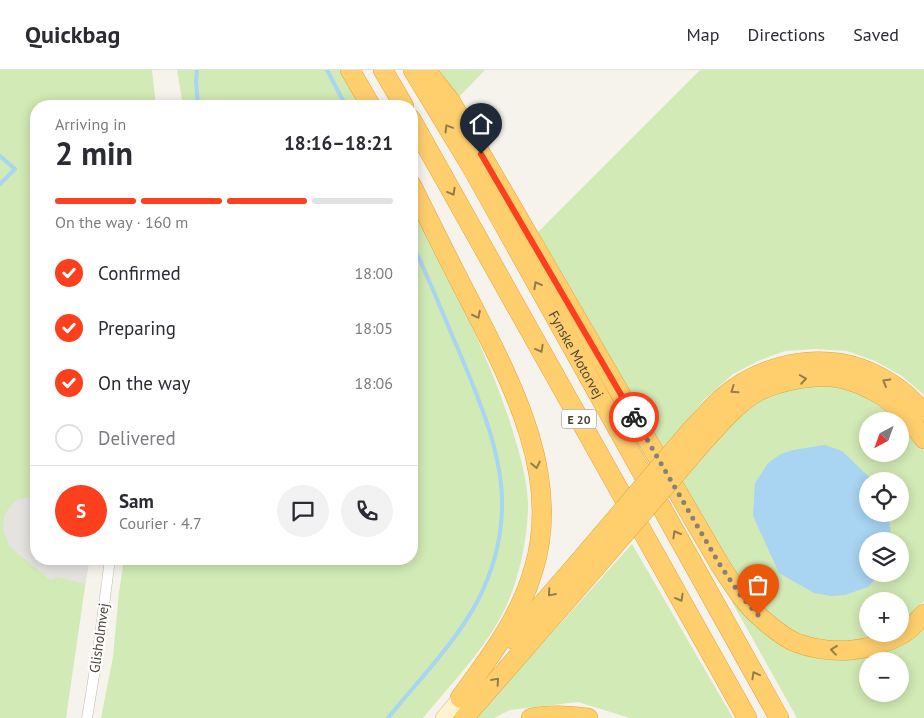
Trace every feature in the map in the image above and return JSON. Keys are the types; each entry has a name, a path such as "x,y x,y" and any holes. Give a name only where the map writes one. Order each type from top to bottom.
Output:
{"highway":[{"path":"350,70 367,100"},
{"path":"382,70 400,100"},
{"name":"Fynske Motorvej","path":"413,70 476,175 779,718"},
{"path":"426,70 451,102 720,565 741,596 758,615 776,630 796,642 839,652 861,649 886,642 906,632 924,614"},
{"name":"Fynske Motorvej","path":"418,131 747,718"},
{"path":"418,198 497,354 530,434 541,488 542,525 536,558 522,603 501,642 460,698"},
{"path":"464,718 589,562 699,434 723,398 750,379 779,367 808,362 840,363 871,373 900,390 924,412"},
{"path":"699,434 758,391 782,382 810,378 838,378 858,384 884,397 911,422 924,439"},
{"path":"460,698 589,562"},
{"path":"531,718 540,716 588,718"}],"street":[{"name":"Glisholmvej","path":"87,718 109,565"},
{"path":"443,718 460,698"}],"green space":[{"path":"0,70 152,70 155,100 30,100 30,565 88,565 66,718 0,718"},
{"path":"177,70 339,70 356,100 182,100"},
{"path":"438,70 485,70 456,100"},
{"path":"700,70 924,70 924,395 902,376 875,361 847,351 816,349 785,351 758,361 733,374 704,400 664,449 538,232"},
{"path":"418,219 452,285 489,366 519,452 527,493 527,526 524,548 512,592 495,627 473,659 423,718 101,718 113,657 123,565 418,565"},
{"path":"808,383 831,384 852,389 873,399 890,412 859,412 859,462 909,462 909,430 924,452 924,601 909,615 909,592 859,592 859,640 829,642 812,638 796,632 766,613 741,584 681,478 720,432 742,410 767,394"},
{"path":"632,544 733,718 630,718 578,702 510,710 494,718 475,718"},
{"path":"735,601 829,657 872,642 909,642 909,629 924,624 924,718 797,718 732,602"}],"shaded area":[{"path":"30,498 30,564 10,547 3,529 4,516 10,506 18,499"},
{"path":"32,565 89,565 85,584 58,577 50,580"}],"water":[{"path":"825,445 842,451 864,472 859,472 859,522 889,522 891,532 859,532 859,582 873,582 868,587 845,595 831,596 814,593 779,573 753,516 755,483 768,463 781,454 793,450"}],"waterway":[{"path":"197,70 198,100"},
{"path":"327,70 343,100"},
{"path":"0,156 15,169 0,184"},
{"path":"388,718 448,646 478,600 488,579 495,556 500,533 502,509 498,465 486,420 418,257"}],"way so far":[{"path":"634,417 720,565 741,596 758,615"}],"route":[{"path":"481,154 634,417"}]}
